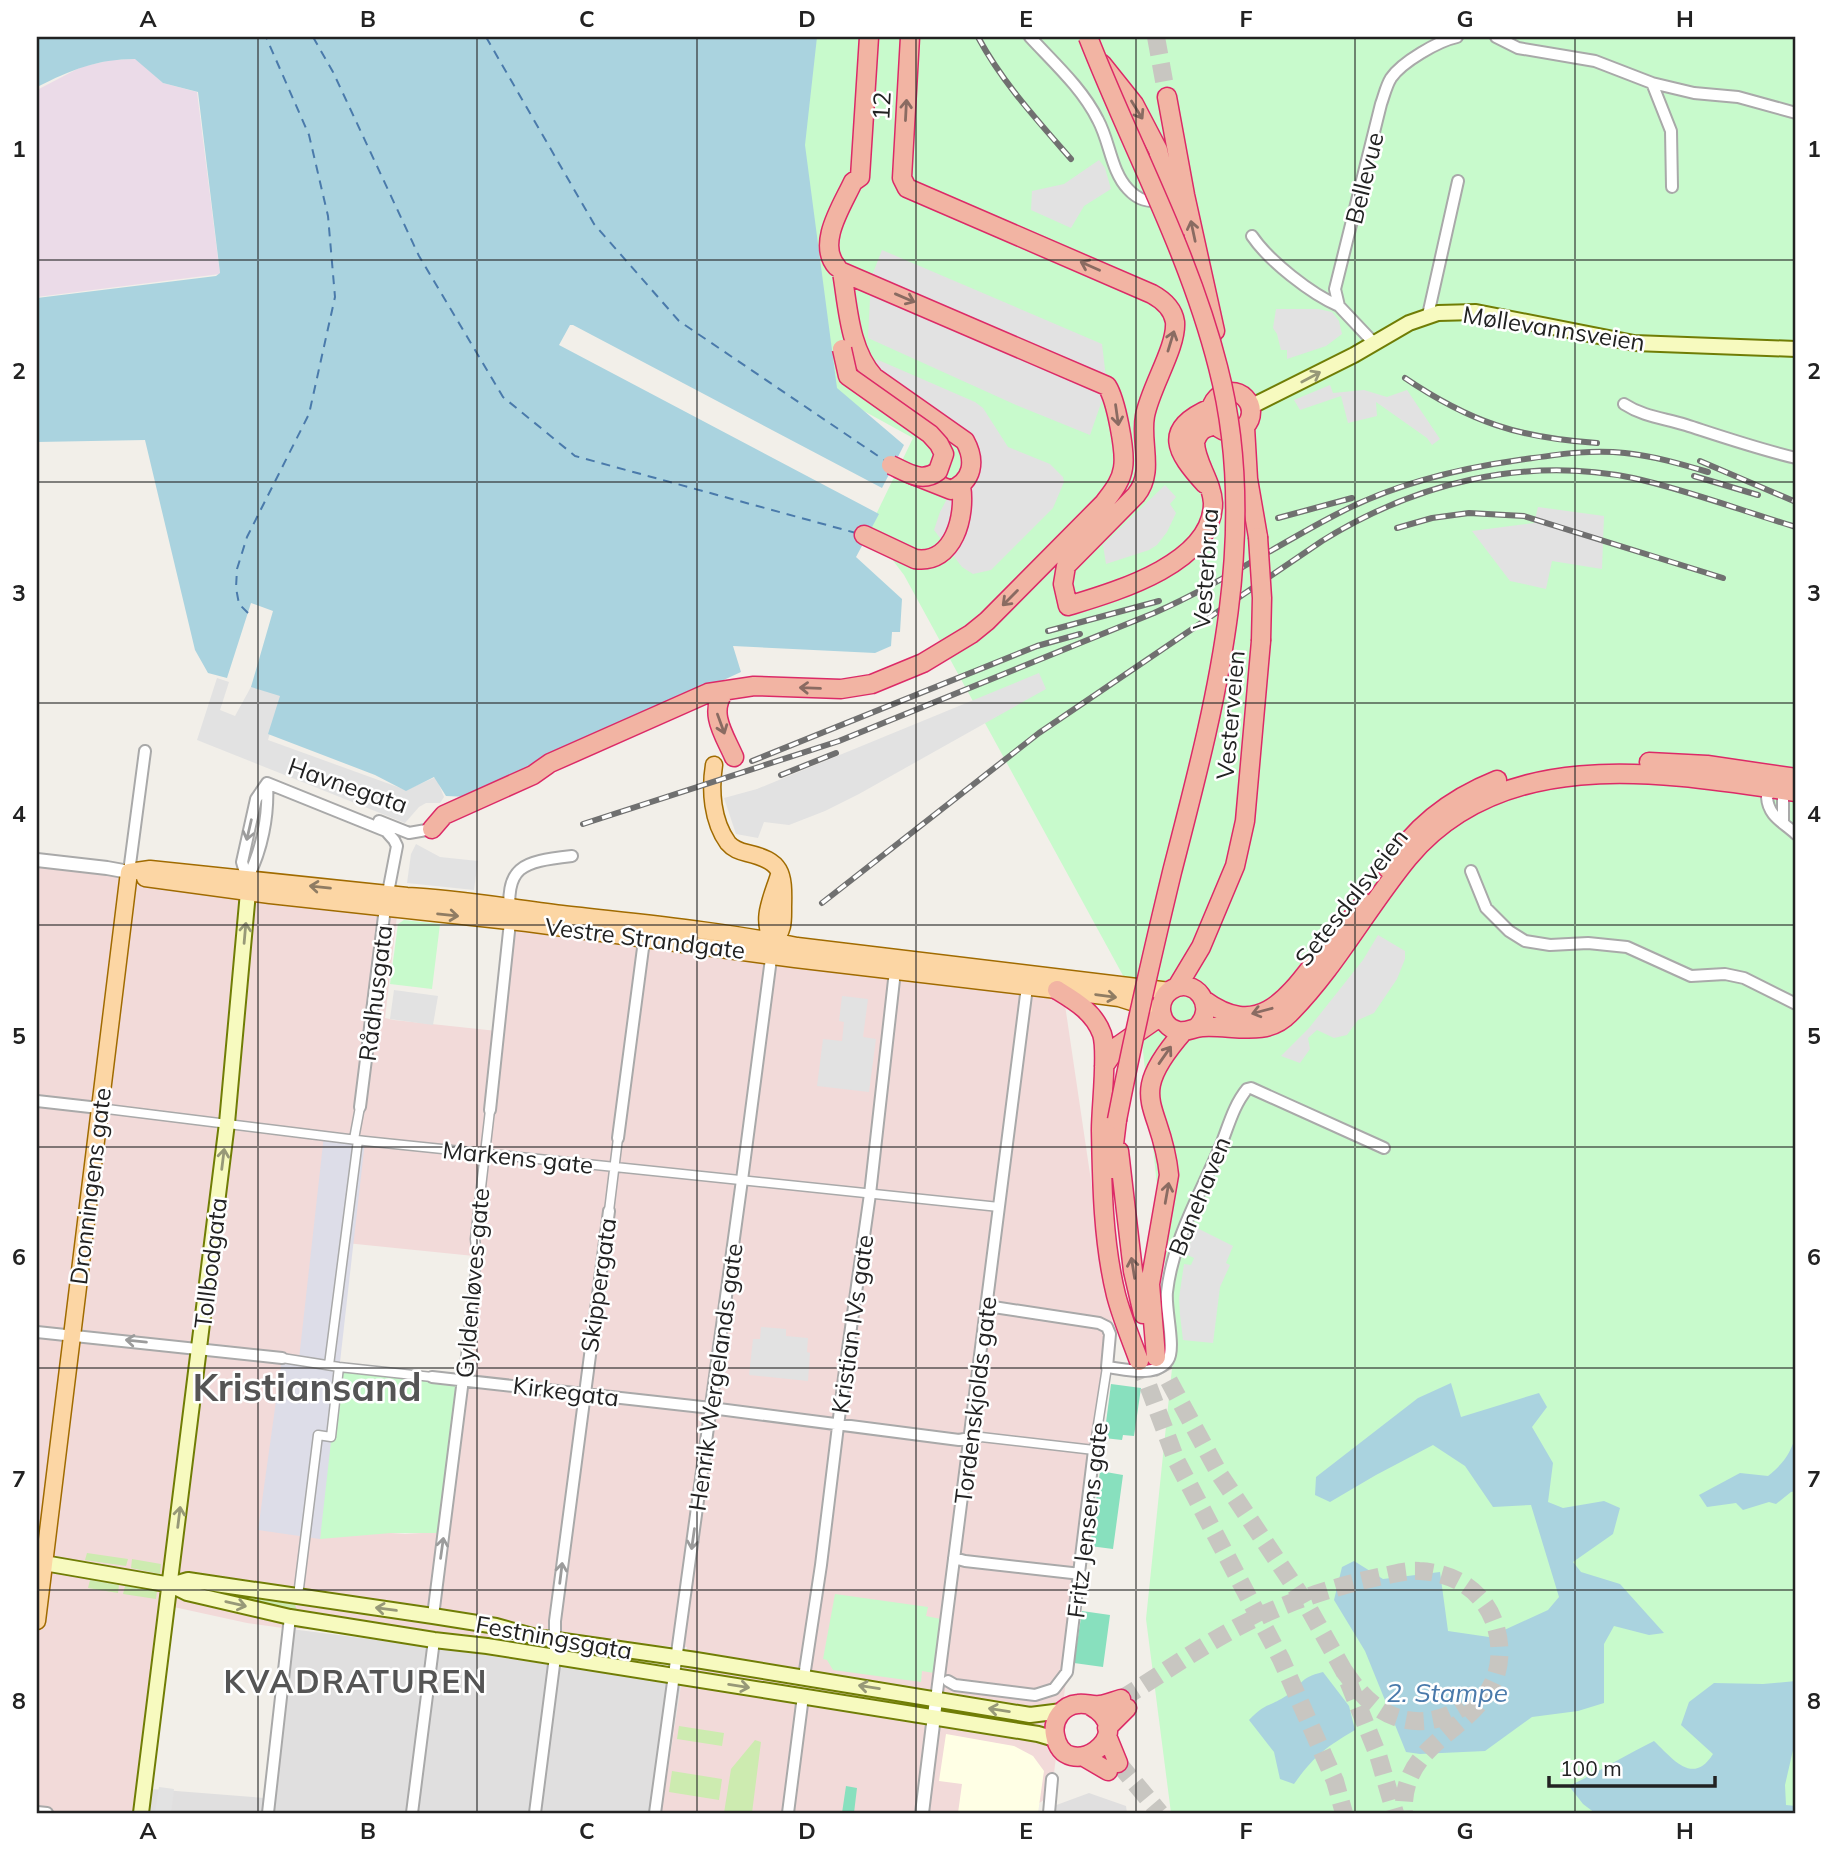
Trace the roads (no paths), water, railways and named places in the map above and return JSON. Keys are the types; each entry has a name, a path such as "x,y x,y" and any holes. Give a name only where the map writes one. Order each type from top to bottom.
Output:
{"highway":[{"path":"432,829 444,815 533,775 550,763 708,693 754,686 841,689 872,684 923,663 987,621 1104,503 1118,485 1124,466 1114,398 1107,386 839,269 830,259 830,235 853,183 860,177 869,37"},
{"name":"12","path":"910,37 902,178 910,190 986,220 1152,293 1173,314 1175,331 1149,399 1142,429 1146,463 1144,482 1136,495 1066,566 1063,584 1068,606 1134,583 1187,552 1202,536 1212,513 1210,489 1180,452 1179,441 1186,422 1225,413"},
{"path":"1080,37 1134,104 1147,125 1177,197"},
{"name":"Vesterbrua","path":"1088,37 1115,107 1182,254 1201,305 1219,368 1227,410 1235,495 1233,579 1217,693 1143,990 1117,1120 1133,1271 1144,1318 1148,1359"},
{"path":"1167,97 1177,197"},
{"name":"Vesterveien","path":"1173,989 1201,947 1235,866 1245,821 1261,641 1262,598 1258,537 1248,479 1225,413 1226,381 1177,197"},
{"path":"839,269 854,341 865,368 965,441 971,451 973,462 969,475 961,486 951,490 942,488 891,465 926,478 942,466 944,454 939,443 930,435 848,376 832,278 839,269"},
{"path":"1225,413 1243,397 1250,407"},
{"path":"864,536 915,559 937,556 947,550 953,538 963,505 961,486"},
{"path":"724,692 717,703 716,711 734,757"},
{"name":"Setesdalsveien","path":"1201,996 1215,1007 1236,1014 1263,1013 1280,1004 1362,906 1406,842 1449,804 1495,781 1548,768 1654,762 1707,765 1786,785"},
{"name":"Setesdalsveien","path":"1190,1029 1260,1029 1284,1019 1311,989 1420,845 1456,814 1497,793 1558,779 1627,774 1684,775 1786,785"},
{"name":"Vesterveien","path":"1201,947 1201,996"},
{"path":"1148,1359 1150,1284 1169,1175 1168,1159 1150,1100 1150,1080 1162,1057 1190,1029 1205,1014 1201,996 1186,987 1173,989 1162,999 1161,1013 1170,1028 1190,1029"},
{"path":"1057,990 1079,1003 1099,1026 1103,1038 1101,1104 1104,1206 1108,1242 1123,1320 1148,1359"},
{"path":"1103,1066 1118,1046 1161,1013"},
{"path":"1084,1756 1097,1751 1107,1732 1124,1703 1091,1706 1079,1704 1062,1711 1055,1724 1055,1739 1064,1751 1113,1767 1107,1732 1100,1712 1091,1706"}],"main road":[{"name":"Møllevannsveien","path":"1250,407 1428,315 1476,312 1634,343 1796,349"},
{"name":"Vestre Strandgate","path":"714,765 711,795 727,842 734,849 766,857 780,873 766,916 766,930 772,948"},
{"name":"Vestre Strandgate","path":"129,872 149,879 248,886 510,914 772,948 895,971 1119,998 1161,1013"},
{"name":"Dronningens gate","path":"37,1621 40,1562 72,1335 129,872"},
{"name":"Tollbodgata","path":"141,1813 228,1124 248,886"},
{"name":"Vestre Strandgate","path":"772,948 872,956 1173,989"},
{"name":"Festningsgata","path":"40,1562 171,1585 187,1593 290,1617 934,1716 1055,1739"},
{"name":"Festningsgata","path":"171,1585 188,1580 433,1616 495,1626 555,1640 804,1677 1030,1715 1062,1711"}],"street":[{"path":"1030,37 1078,89 1098,120 1118,172 1130,191 1149,202 1177,197"},
{"name":"Bellevue","path":"1339,306 1335,289 1389,81 1413,59 1457,37"},
{"path":"1496,37 1518,48 1595,61 1652,83 1695,93 1738,97 1796,113"},
{"path":"1652,83 1671,131 1672,187"},
{"path":"1428,315 1458,181"},
{"path":"1252,236 1264,253 1282,269 1339,306 1373,342"},
{"path":"1624,404 1651,417 1683,424 1752,448 1796,458"},
{"name":"Dronningens gate","path":"129,872 145,751"},
{"name":"Havnegata","path":"267,783 293,788 409,833 432,829"},
{"name":"Havnegata","path":"267,783 386,831 397,846"},
{"name":"Tollbodgata","path":"248,886 269,805 267,783"},
{"path":"1786,785 1767,797 1768,807 1776,818 1796,834"},
{"path":"1783,822 1786,785"},
{"name":"Rådhusgata","path":"299,1588 318,1435 331,1437 334,1366 356,1140 387,901 397,846"},
{"name":"Gyldenløves gate","path":"433,1616 477,1256 475,1239 511,884 520,869 539,860 572,856"},
{"name":"Vestre Strandgate","path":"37,860 129,872"},
{"path":"1471,872 1486,908 1509,931 1525,941 1550,945 1588,943 1627,947 1691,975 1725,974 1744,978 1796,1003"},
{"name":"Skippergata","path":"535,1813 555,1657 555,1621 583,1394 645,931"},
{"name":"Henrik Wergelands gate","path":"655,1813 772,948"},
{"name":"Kristian IVs gate","path":"804,1677 870,1194 895,971"},
{"name":"Tordenskjolds gate","path":"922,1813 1027,987"},
{"name":"Banehaven","path":"1107,1367 1154,1370 1168,1360 1172,1350 1166,1315 1166,1294 1173,1257 1186,1219 1247,1089 1251,1088 1384,1148"},
{"name":"Markens gate","path":"37,1101 356,1140 999,1207"},
{"path":"987,1306 1099,1323 1107,1327 1110,1334 1107,1367"},
{"name":"Kirkegata","path":"37,1332 199,1348 334,1366 838,1423 959,1440 981,1437 1094,1450"},
{"name":"Fritz Jensens gate","path":"947,1681 955,1685 1035,1695 1054,1689 1067,1672 1107,1367"},
{"path":"954,1558 1081,1574"},
{"path":"268,1813 290,1617"},
{"path":"412,1813 434,1640"},
{"path":"788,1813 803,1696"},
{"path":"1049,1813 1052,1779"},
{"path":"37,1812 47,1813"}],"water":[{"path":"37,37 817,37 805,145 837,388 904,445 882,488 573,325 570,325 559,345 879,514 856,557 902,599 900,632 892,632 891,646 875,653 733,646 741,672 469,797 446,796 434,777 406,791 375,775 268,734 280,696 251,687 273,611 251,603 227,678 208,673 195,650 145,440 37,442 37,298 216,276 220,273 198,92 163,83 135,59 108,61 84,67 37,87"},
{"name":"2. Stampe","path":"1451,1383 1461,1417 1539,1393 1547,1407 1532,1427 1553,1463 1548,1502 1563,1508 1604,1501 1620,1508 1613,1534 1573,1562 1581,1572 1620,1584 1664,1633 1649,1635 1614,1626 1604,1644 1604,1703 1578,1711 1532,1717 1485,1751 1420,1754 1406,1752 1365,1651 1334,1600 1342,1567 1354,1561 1383,1579 1440,1572 1448,1631 1489,1637 1548,1610 1559,1597 1531,1505 1493,1507 1465,1466 1433,1445 1330,1502 1315,1495 1316,1477 1418,1398"},
{"path":"1796,1434 1796,1491 1776,1504 1769,1502 1743,1510 1736,1503 1707,1507 1699,1495 1740,1473 1768,1476 1786,1457"},
{"path":"1323,1672 1349,1706 1355,1730 1321,1753 1294,1784 1280,1779 1274,1752 1249,1720 1263,1708 1291,1692 1305,1679"},
{"path":"1796,1681 1796,1737 1785,1785 1786,1805 1796,1806 1796,1813 1595,1813 1583,1804 1569,1786 1654,1741 1683,1766 1698,1768 1713,1754 1681,1725 1689,1702 1714,1683 1763,1684"}],"tunnel":[{"path":"1156,37 1167,97"},
{"path":"1156,1357 1220,1475 1305,1602 1344,1671 1378,1755 1395,1813"},
{"path":"1139,1361 1176,1460 1281,1659 1335,1781 1344,1813"},
{"path":"1121,1699 1234,1629 1306,1597 1344,1585 1405,1572 1428,1572 1447,1576 1471,1589 1489,1611 1498,1639 1498,1669 1485,1697 1425,1754 1413,1770 1406,1789 1404,1813"},
{"path":"1344,1671 1369,1700 1395,1717 1430,1720 1453,1713 1464,1706"},
{"path":"1118,1763 1160,1813"}],"railway":[{"path":"978,37 1009,85 1071,159"},
{"path":"1405,378 1451,406 1496,425 1543,437 1597,443"},
{"path":"583,824 839,741 1154,613 1359,503 1425,479 1495,464 1585,452 1636,454 1708,472"},
{"path":"1700,461 1796,502"},
{"path":"822,903 1039,733 1322,541 1394,504 1433,490 1511,473 1552,470 1592,472 1654,483 1796,527"},
{"path":"1694,476 1758,495"},
{"path":"1278,518 1352,498"},
{"path":"1397,528 1432,518 1469,513 1524,516 1723,578"},
{"path":"1048,631 1159,601"},
{"path":"752,761 1037,646 1080,634"},
{"path":"781,775 836,753"}],"district":[{"name":"Kristiansand","path":"307,1387"},
{"name":"KVADRATUREN","path":"356,1681"}]}
